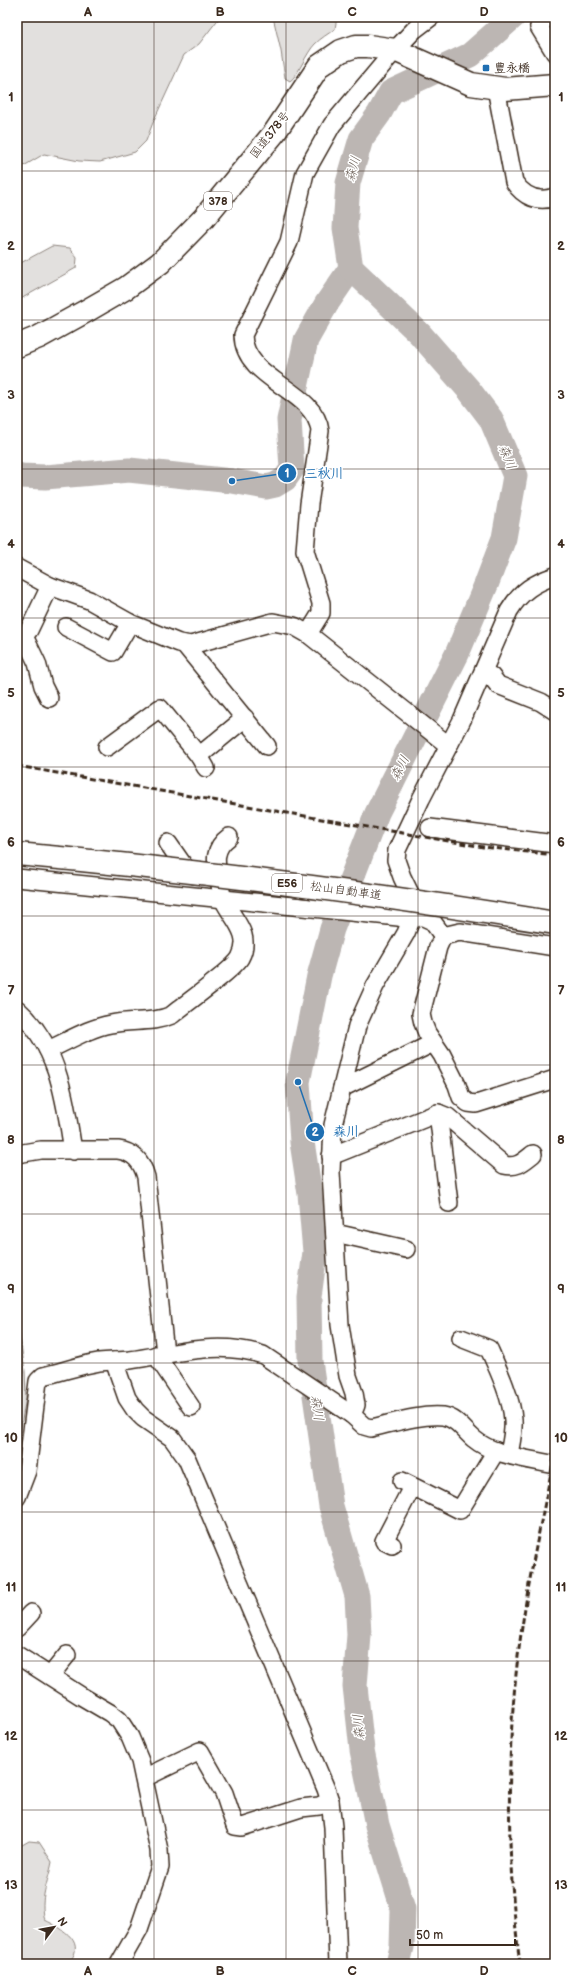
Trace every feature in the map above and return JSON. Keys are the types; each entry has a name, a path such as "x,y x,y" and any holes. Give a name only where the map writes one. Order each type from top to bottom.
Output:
{"highway":[{"name":"国道378号","path":"17,346 38,337 126,288 160,263 204,218 284,120 319,66 341,51 356,46 368,46 395,50 471,84 496,88 505,89 555,85"},
{"name":"松山自動車道","path":"17,854 247,877 450,906 555,923"}],"street":[{"path":"308,634 320,612 321,602 305,551 309,504 320,431 319,422 303,402 268,375 248,356 244,345 243,335 288,242 305,173 332,125 395,50 414,30 431,17"},
{"path":"548,17 539,27 555,53"},
{"path":"496,88 514,182 522,193 537,200 548,200 555,197"},
{"path":"17,568 50,586 89,600 130,623 184,644 191,645 273,622 294,626 308,634 443,742"},
{"path":"416,918 396,860 396,850 443,742 462,720 509,611 517,598 526,588 555,576"},
{"path":"49,698 43,686 37,663 21,641 50,586"},
{"path":"66,626 113,652 130,623"},
{"path":"184,644 267,746"},
{"path":"483,673 491,676 498,685 541,702 555,711"},
{"path":"106,747 160,708 202,762 245,718"},
{"path":"430,828 555,844"},
{"path":"223,899 215,861 219,848 229,837"},
{"path":"48,1050 110,1024 122,1022 156,1021 172,1015 240,958 243,950 244,934 223,899 184,866 168,843"},
{"path":"17,878 416,918 432,921 443,936"},
{"path":"348,1413 356,1405 354,1393 348,1376 340,1325 332,1156 333,1125 357,1026 375,986 416,918"},
{"path":"443,936 460,932 555,947"},
{"path":"443,936 438,947 421,1014 427,1033 442,1055 457,1085 461,1097 468,1103 476,1104 555,1079"},
{"path":"17,1010 35,1028 48,1050 64,1093 74,1151"},
{"path":"342,1088 433,1043"},
{"path":"332,1156 438,1113 448,1117 504,1165 510,1166 521,1164 533,1154"},
{"path":"438,1113 449,1203"},
{"path":"17,1154 41,1150 127,1151 137,1158 144,1166 161,1354 191,1407"},
{"path":"335,1233 406,1250"},
{"path":"392,1545 384,1541 407,1484 460,1510 503,1453 513,1436 513,1420 510,1401 500,1372 489,1349 461,1338"},
{"path":"17,1497 27,1471 38,1381 43,1376 98,1363 195,1348 250,1351 263,1355 348,1413 364,1426 370,1428 428,1417 444,1416 460,1424 474,1440 491,1450 555,1465"},
{"path":"114,1361 127,1398 135,1410 143,1418 172,1438 187,1459 330,1801 333,1827 338,1964"},
{"path":"17,1628 32,1613"},
{"path":"17,1655 119,1720 130,1737 140,1761 159,1850 160,1867 139,1929 119,1964"},
{"path":"50,1676 67,1655"},
{"path":"144,1778 200,1751 224,1793 235,1826 242,1827 301,1808 319,1806 330,1801"}],"shaded area":[{"path":"17,17 220,17 199,44 184,55 146,141 135,152 100,162 79,161 44,154 17,170"},
{"path":"273,17 337,17 335,29 315,44 290,81 285,78 281,51"},
{"path":"52,246 70,248 77,258 76,268 17,301 17,265"},
{"path":"17,1316 25,1371 26,1398 17,1447"},
{"path":"29,1841 39,1842 52,1862 45,1891 43,1912 45,1920 66,1932 74,1943 75,1950 73,1956 67,1964 17,1964 17,1848"}],"waterway":[{"name":"森川","path":"398,1964 402,1947 403,1909 377,1825 362,1750 355,1686 359,1635 357,1596 331,1506 310,1361 309,1297 315,1252 310,1194 302,1142 298,1082 319,976 332,929 377,813 457,654 486,585 504,538 515,476 491,419 469,390 420,334 351,268 345,228 348,183 361,139 379,114 391,92 470,55 513,17"},
{"path":"17,475 45,477 129,470 232,481 266,487 275,485 285,479 292,469 289,420 306,340 327,303 351,268"}],"railway":[{"path":"17,766 483,847 555,855"},
{"path":"520,1964 512,1890 510,1852 510,1777 513,1702 524,1612 555,1453"}],"place":[{"name":"豊永橋","path":"486,68"},
{"name":"三秋川","path":"232,481"},
{"name":"森川","path":"298,1082"}]}
